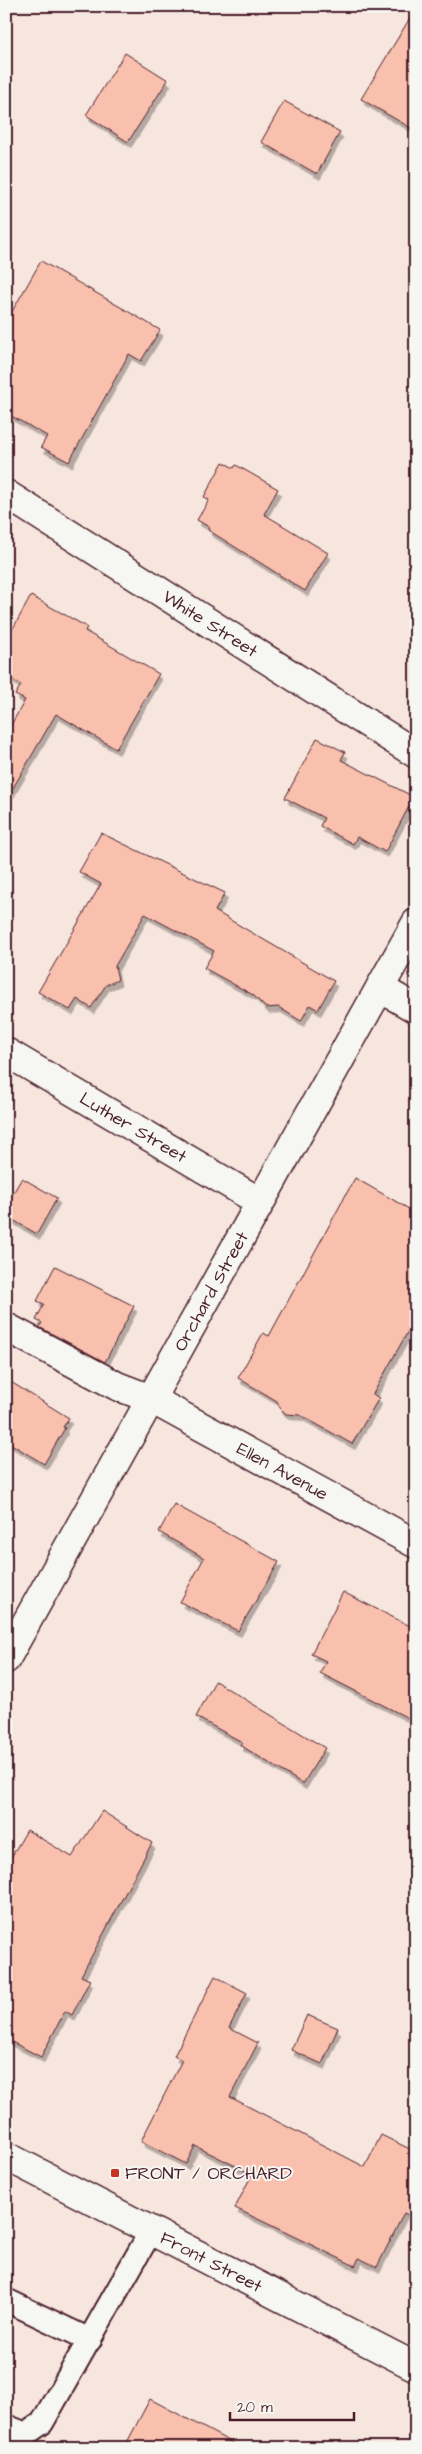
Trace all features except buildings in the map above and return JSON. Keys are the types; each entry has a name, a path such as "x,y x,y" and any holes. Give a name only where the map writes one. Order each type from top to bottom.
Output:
{"street":[{"name":"White Street","path":"6,494 416,754"},
{"name":"Orchard Street","path":"6,1659 416,923"},
{"path":"380,988 416,1009"},
{"name":"Luther Street","path":"6,1052 260,1202"},
{"name":"Ellen Avenue","path":"6,1327 117,1386 151,1399 416,1544"},
{"name":"Front Street","path":"6,2156 416,2367"}],"lane":[{"path":"6,2426 26,2434 42,2423 151,2231"},
{"path":"6,2300 90,2340"}],"place":[{"name":"FRONT / ORCHARD","path":"115,2173"}]}
